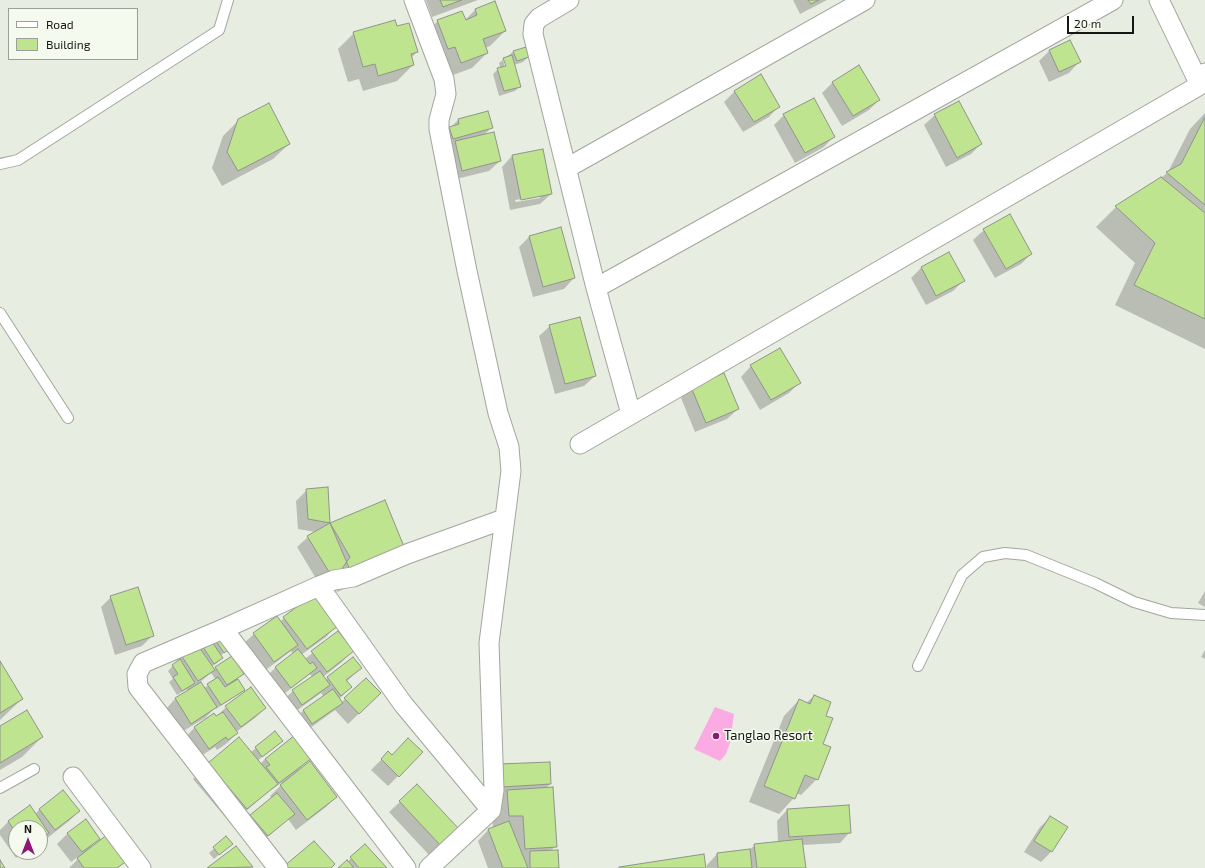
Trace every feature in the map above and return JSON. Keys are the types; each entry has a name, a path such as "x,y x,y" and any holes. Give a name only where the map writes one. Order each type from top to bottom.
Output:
{"street":[{"path":"414,0 444,80 446,94 439,120 439,129 467,271 497,406 509,447 510,471 489,643 494,790 491,810 428,868"},
{"path":"567,168 865,0"},
{"path":"596,288 1114,0"},
{"path":"580,444 1202,79 1159,0"},
{"path":"566,1 539,18 534,24 533,34 596,288 631,414"},
{"path":"278,868 138,687 137,674 143,663 334,580 353,577 407,554 504,519"},
{"path":"319,586 403,704 491,810"},
{"path":"223,629 406,868"},
{"path":"73,777 141,868"}],"lane":[{"path":"0,164 18,160 219,30 228,0"},
{"path":"0,313 68,418"},
{"path":"918,666 962,575 983,557 1005,552 1026,555 1095,583 1134,602 1171,613 1205,615"},
{"path":"0,788 34,769"}],"shaded area":[{"name":"Tanglao Resort","path":"715,707 734,714 730,743 726,754 720,761 694,749"}],"building":[{"path":"440,0 462,0 443,7"},
{"path":"808,0 819,0 811,4"},
{"path":"495,1 506,31 483,39 488,53 461,63 455,47 448,49 437,20 462,11 466,20 477,15 475,9"},
{"path":"395,20 397,26 409,23 418,52 411,54 414,65 378,76 375,64 363,67 353,32"},
{"path":"1070,40 1081,62 1059,72 1049,50"},
{"path":"526,47 529,57 517,61 513,51"},
{"path":"512,55 521,87 504,91 497,68 506,66 503,58"},
{"path":"859,65 880,100 853,116 832,82"},
{"path":"761,74 780,107 754,122 734,91"},
{"path":"814,98 835,137 805,153 783,114"},
{"path":"959,101 982,144 957,158 934,114"},
{"path":"269,103 290,144 238,171 227,152 238,119"},
{"path":"488,111 493,128 453,139 449,127 459,124 458,119"},
{"path":"1205,117 1205,205 1166,172 1181,164"},
{"path":"494,132 501,161 462,171 455,141"},
{"path":"543,149 552,194 521,200 512,155"},
{"path":"1161,177 1205,213 1205,319 1134,285 1155,243 1115,206"},
{"path":"1010,214 1032,254 1006,269 983,229"},
{"path":"561,227 575,278 543,287 529,236"},
{"path":"949,252 965,281 936,296 921,267"},
{"path":"580,317 596,376 565,384 549,325"},
{"path":"780,348 801,383 771,400 750,365"},
{"path":"724,373 739,409 706,423 691,387"},
{"path":"328,487 330,523 308,519 306,489"},
{"path":"385,500 407,554 353,577 330,523"},
{"path":"330,523 350,557 334,580 307,536"},
{"path":"138,587 154,636 126,645 110,596"},
{"path":"314,594 338,626 307,649 283,617"},
{"path":"277,616 298,645 274,662 253,633"},
{"path":"338,631 354,651 327,672 311,651"},
{"path":"221,634 231,648 224,653 214,638"},
{"path":"210,639 223,658 214,664 201,644"},
{"path":"197,644 215,670 198,681 181,655"},
{"path":"298,649 310,664 313,662 317,668 291,688 275,667"},
{"path":"232,656 244,674 227,685 215,667"},
{"path":"353,657 362,668 346,680 352,687 341,696 327,677"},
{"path":"180,659 195,683 182,691 173,677 178,674 172,665"},
{"path":"0,661 23,699 0,713"},
{"path":"320,671 330,685 302,705 292,690"},
{"path":"218,677 225,687 238,679 245,690 221,705 207,684"},
{"path":"366,678 381,693 359,714 344,698"},
{"path":"201,682 217,707 191,724 175,698"},
{"path":"251,687 266,708 241,727 225,706"},
{"path":"333,689 343,703 312,724 303,710"},
{"path":"814,695 831,702 826,716 833,718 823,744 831,747 818,780 805,775 795,799 764,786 799,699 810,704"},
{"path":"27,710 43,737 0,763 0,726"},
{"path":"223,712 238,733 228,740 226,737 209,749 194,727 214,713 216,716"},
{"path":"275,731 283,741 262,757 255,747"},
{"path":"295,735 312,758 279,783 266,767 270,765 265,759"},
{"path":"239,737 278,784 247,809 208,763"},
{"path":"408,738 423,752 399,777 381,759 388,751 392,755"},
{"path":"310,761 337,797 307,820 280,785"},
{"path":"550,762 551,784 502,787 500,764"},
{"path":"417,784 459,829 441,846 399,801"},
{"path":"553,787 557,847 525,849 523,816 509,816 507,790"},
{"path":"63,790 80,811 55,830 39,809"},
{"path":"277,793 295,814 268,836 250,815"},
{"path":"30,805 40,820 9,820"},
{"path":"849,805 851,833 789,837 787,809"},
{"path":"1050,816 1068,827 1052,852 1034,841"},
{"path":"86,819 100,839 82,852 67,833"},
{"path":"509,821 528,868 503,868 488,829"},
{"path":"108,834 128,860 117,868 84,868 77,858"},
{"path":"226,836 233,844 219,855 213,847"},
{"path":"802,839 806,868 757,868 754,844"},
{"path":"314,841 335,864 331,868 283,867"},
{"path":"365,844 387,868 359,868 350,857"},
{"path":"236,846 253,867 207,868"},
{"path":"750,849 752,868 718,868 717,853"},
{"path":"558,850 559,868 530,868 530,851"},
{"path":"704,854 706,868 619,868 619,867"},
{"path":"0,860 5,868 0,868"},
{"path":"347,860 354,868 338,868"}],"place":[{"name":"Tanglao Resort","path":"716,736"}]}
